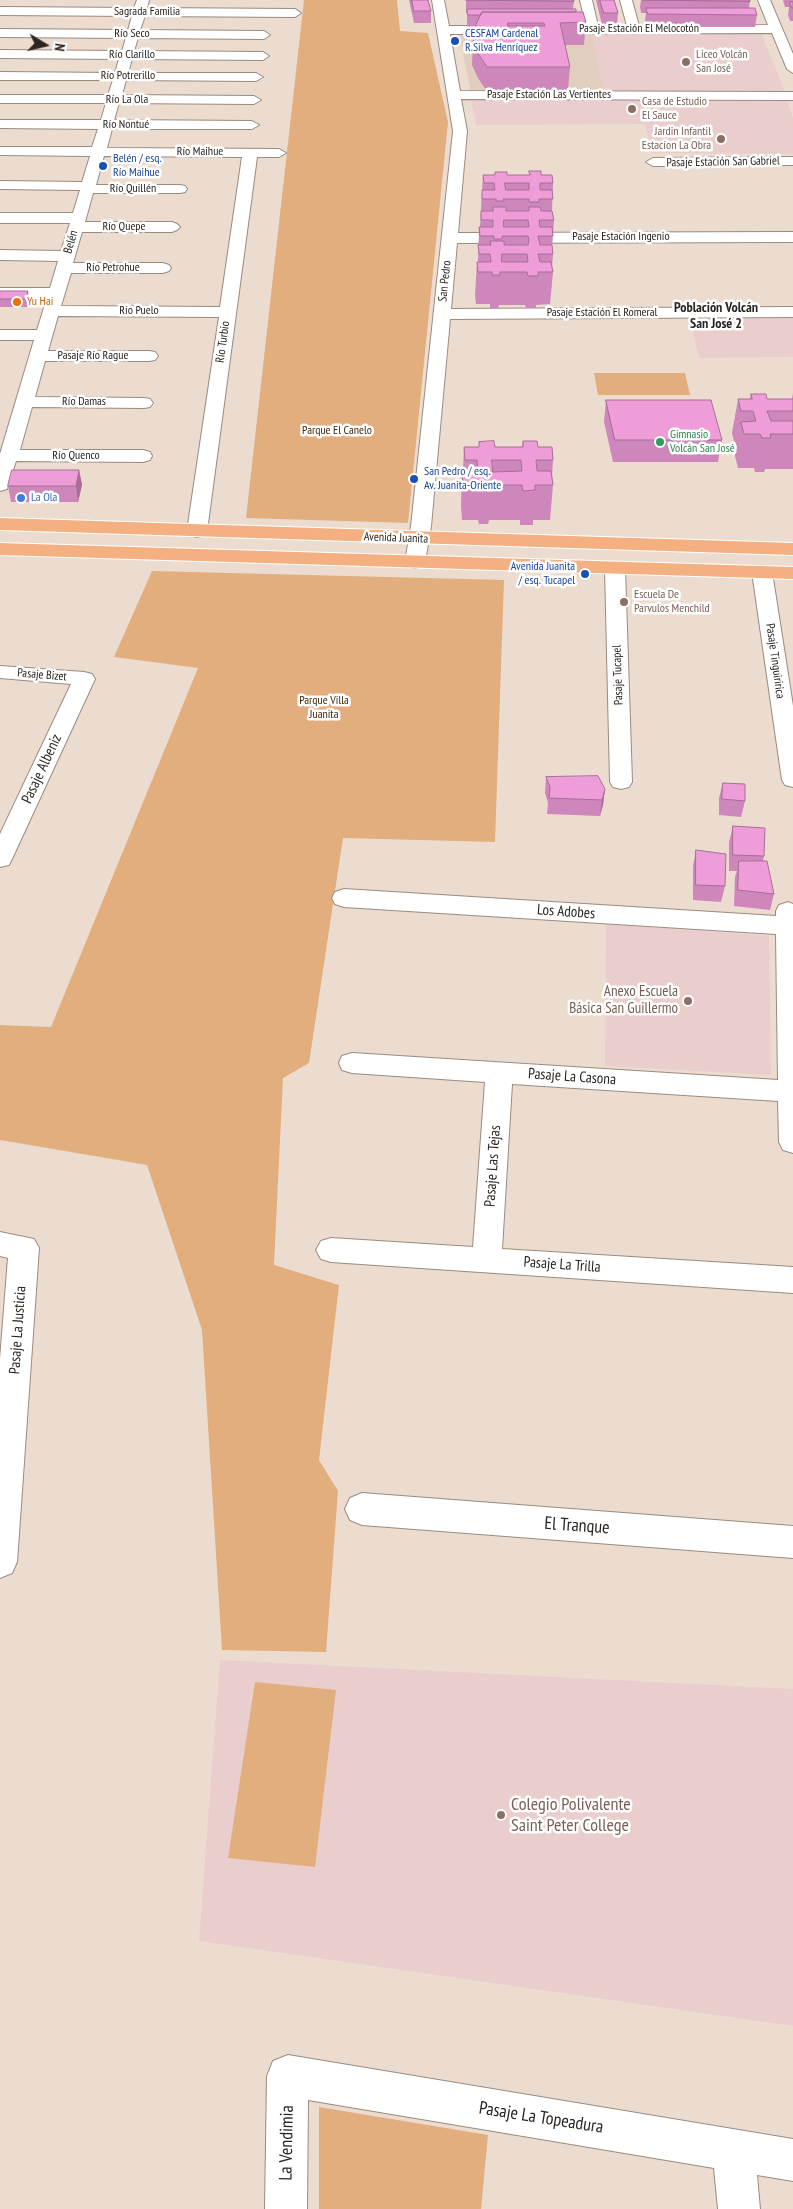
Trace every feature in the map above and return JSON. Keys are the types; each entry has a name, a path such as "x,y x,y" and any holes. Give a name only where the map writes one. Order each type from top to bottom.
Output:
{"main road":[{"name":"Avenida Juanita","path":"0,524 419,539 793,549"},
{"name":"Avenida Juanita","path":"0,549 793,573"}],"street":[{"name":"San Pedro","path":"415,562 419,539 460,131 438,0"},
{"path":"586,0 592,30"},
{"path":"626,0 634,30"},
{"path":"764,0 790,57 793,69"},
{"name":"Sagrada Familia","path":"0,11 140,6 294,13"},
{"name":"Belén","path":"0,485 140,6"},
{"name":"Pasaje Estación El Melocotón","path":"443,30 776,29"},
{"name":"Río Seco","path":"0,33 264,35"},
{"name":"Río Clarillo","path":"0,54 263,56"},
{"name":"Río Potrerillo","path":"0,76 256,77"},
{"name":"Pasaje Estación Las Vertientes","path":"454,95 793,96"},
{"name":"Río La Ola","path":"0,99 254,100"},
{"name":"Río Nontué","path":"0,124 252,125"},
{"name":"Río Maihue","path":"0,151 279,153"},
{"name":"Río Turbio","path":"197,531 250,153"},
{"name":"Pasaje Estación San Gabriel","path":"653,162 793,161"},
{"name":"Río Quillén","path":"0,185 180,190"},
{"name":"Río Quepe","path":"0,218 172,227"},
{"name":"Pasaje Estación Ingenio","path":"450,238 793,237"},
{"name":"Río Petrohue","path":"0,255 65,262 163,268"},
{"path":"0,293 56,293"},
{"name":"Río Puelo","path":"50,311 227,312"},
{"name":"Pasaje Estación El Romeral","path":"442,314 793,312"},
{"path":"0,335 44,335"},
{"name":"Pasaje Río Rague","path":"38,356 149,356"},
{"name":"Río Damas","path":"24,402 144,403"},
{"name":"Río Quenco","path":"9,455 143,456"},
{"name":"Pasaje Tucapel","path":"615,568 621,782"},
{"name":"Pasaje Tinguiririca","path":"762,572 793,780"},
{"name":"Pasaje Bizet","path":"0,672 84,679"},
{"name":"Pasaje Albeniz","path":"0,859 84,679"},
{"name":"Los Adobes","path":"344,898 788,918 792,1091"},
{"name":"Pasaje La Casona","path":"352,1063 792,1091"},
{"name":"Pasaje Las Tejas","path":"487,1260 499,1072"},
{"path":"792,1091 793,1142"},
{"name":"Pasaje La Justicia","path":"0,1562 12,1246"},
{"name":"Pasaje La Trilla","path":"331,1250 793,1280"},
{"name":"El Tranque","path":"362,1509 793,1542"},
{"name":"Pasaje La Topeadura","path":"288,2076 793,2160"},
{"name":"La Vendimia","path":"286,2209 288,2076"},
{"path":"734,2150 740,2209"}],"shaded area":[{"path":"459,32 592,33 604,91 471,93"},
{"name":"Liceo Volcán San José","path":"592,33 761,33 785,91 604,91"},
{"name":"Casa de Estudio El Sauce","path":"471,99 787,99 793,118 793,154 652,153 645,124 476,125"},
{"path":"793,317 793,357 699,358 690,319"},
{"name":"Anexo Escuela Básica San Guillermo","path":"606,924 769,936 771,1075 605,1066"},
{"name":"Colegio Polivalente Saint Peter College","path":"220,1660 793,1689 793,2026 199,1941"}],"green space":[{"name":"Parque El Canelo","path":"304,0 397,0 400,31 428,33 448,122 408,523 246,518"},
{"path":"594,373 685,373 690,395 598,395"},
{"name":"Parque Villa Juanita","path":"152,571 504,580 495,842 343,838 309,1063 283,1078 274,1265 339,1285 319,1460 338,1491 326,1652 222,1650 202,1330 147,1165 0,1140 0,1025 51,1027 198,668 114,657"},
{"path":"255,1682 336,1690 315,1867 228,1858"},
{"path":"319,2107 488,2135 481,2209 319,2209"}],"building":[{"path":"412,0 428,0 431,11 414,11"},
{"path":"466,0 574,0 574,1"},
{"path":"600,0 614,0 618,13 604,13"},
{"path":"643,0 750,0 750,1"},
{"path":"646,8 755,8 757,15 648,14"},
{"path":"467,9 576,9 576,12 482,12 481,15 468,15"},
{"path":"482,12 583,12 586,22 560,23 570,67 487,67 473,42 475,27","holes":["508,23 544,23 545,26 508,26"]},
{"path":"529,171 541,171 541,175 552,175 553,183 540,183 540,190 552,190 553,199 539,199 539,202 529,202 529,199 503,199 504,201 496,201 496,199 482,199 482,190 495,190 494,183 484,183 483,175 507,172 507,175 530,175","holes":["505,183 529,183 529,190 506,190"]},
{"path":"493,207 506,207 506,211 529,211 529,207 540,207 541,211 552,211 554,220 539,220 540,227 552,227 553,236 538,236 540,245 552,245 553,254 538,254 540,262 551,262 553,272 538,272 538,276 528,276 527,272 500,272 500,275 492,275 492,272 478,272 477,262 491,262 490,254 479,254 478,245 491,245 490,241 504,241 504,245 528,245 528,236 502,236 502,239 494,239 494,236 480,236 479,227 493,227 493,220 481,220 481,211 493,211","holes":["504,220 528,220 529,227 504,227","502,254 527,254 528,262 502,262"]},
{"path":"0,291 28,291 25,299 0,299"},
{"path":"751,394 766,394 767,399 793,399 793,411 767,411 771,421 793,421 793,434 770,434 771,438 762,438 760,434 744,434 741,422 756,421 753,411 741,411 738,399 752,399"},
{"path":"606,400 711,400 722,440 615,440"},
{"path":"494,441 495,447 523,447 523,441 537,441 538,447 552,447 553,460 536,460 537,471 551,471 553,485 535,485 535,490 523,491 522,485 489,485 490,489 480,489 480,485 463,485 462,471 478,471 477,460 465,460 464,447 479,447 479,442","holes":["492,460 521,460 522,471 493,472"]},
{"path":"12,470 79,470 76,486 8,486"},
{"path":"598,776 605,789 602,800 549,798 550,787 546,777"},
{"path":"723,783 745,784 745,801 722,799"},
{"path":"733,826 765,828 764,856 733,855"},
{"path":"696,850 726,854 725,886 696,885"},
{"path":"739,861 767,861 774,894 738,890"}],"place":[{"name":"CESFAM Cardenal R.Silva Henríquez","path":"455,41"},
{"name":"Liceo Volcán San José","path":"686,62"},
{"name":"Casa de Estudio El Sauce","path":"632,109"},
{"name":"Jardin Infantil Estacíon La Obra","path":"721,139"},
{"name":"Belén / esq. Río Maihue","path":"103,166"},
{"name":"Yu Hai","path":"17,302"},
{"name":"Gimnasio Volcán San José","path":"660,442"},
{"name":"San Pedro / esq. Av. Juanita-Oriente","path":"414,479"},
{"name":"La Ola","path":"21,498"},
{"name":"Avenida Juanita / esq. Tucapel","path":"585,574"},
{"name":"Escuela De Parvulos Menchild","path":"624,602"},
{"name":"Anexo Escuela Básica San Guillermo","path":"688,1001"},
{"name":"Colegio Polivalente Saint Peter College","path":"501,1815"}],"district":[{"name":"Población Volcán San José 2","path":"716,316"}]}
